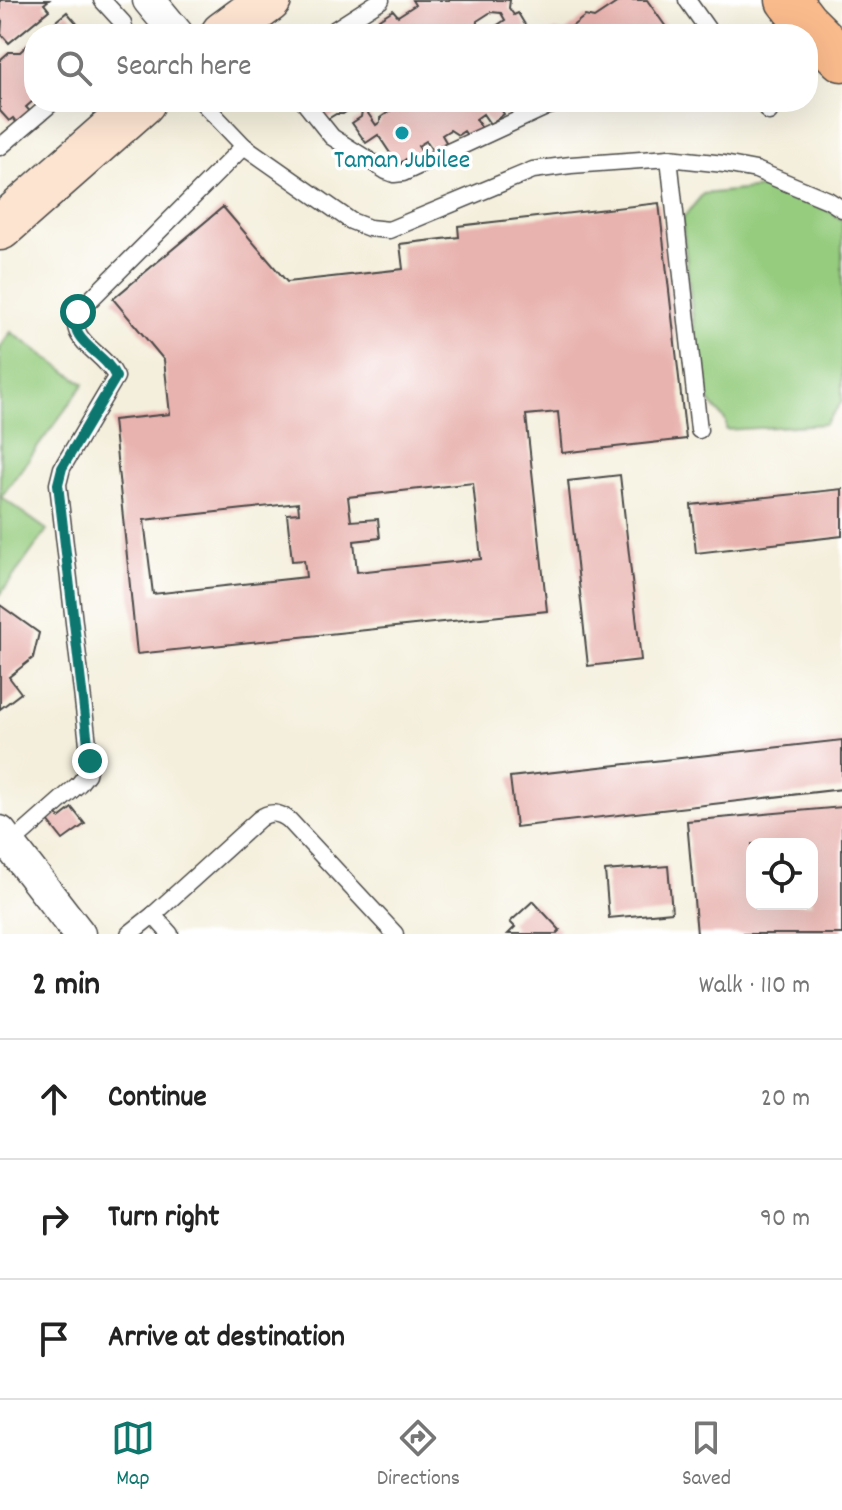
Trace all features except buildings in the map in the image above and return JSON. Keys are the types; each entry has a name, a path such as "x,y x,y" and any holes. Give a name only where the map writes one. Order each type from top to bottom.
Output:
{"main road":[{"path":"788,0 807,24"},
{"path":"818,35 842,59"}],"street":[{"path":"149,0 169,24"},
{"path":"0,228 132,112"},
{"path":"5,839 79,934"}],"lane":[{"path":"102,0 123,24"},
{"path":"344,24 381,0"},
{"path":"687,0 704,24"},
{"path":"0,147 41,112"},
{"path":"212,112 244,146 351,221 369,228 389,230 533,170 669,158 756,170 828,200 842,209"},
{"path":"312,112 332,137 394,174 403,173 535,112"},
{"path":"5,839 79,784 87,774 90,761 58,484 62,468 116,377 112,366 77,335 74,323 78,312 244,146"},
{"path":"669,158 699,430"},
{"path":"129,934 259,819 265,814 274,813 289,820 395,934"},
{"path":"153,915 170,934"}],"green space":[{"path":"762,188 828,210 842,220 842,402 825,424 726,430 726,421 701,392 682,219 703,194"},
{"path":"11,332 84,384 1,497 47,530 0,595 0,348"}],"place":[{"name":"Taman Jubilee","path":"402,133"}],"route":[{"path":"78,312 74,323 77,335 112,366 116,377 62,468 58,484 90,761"}]}
